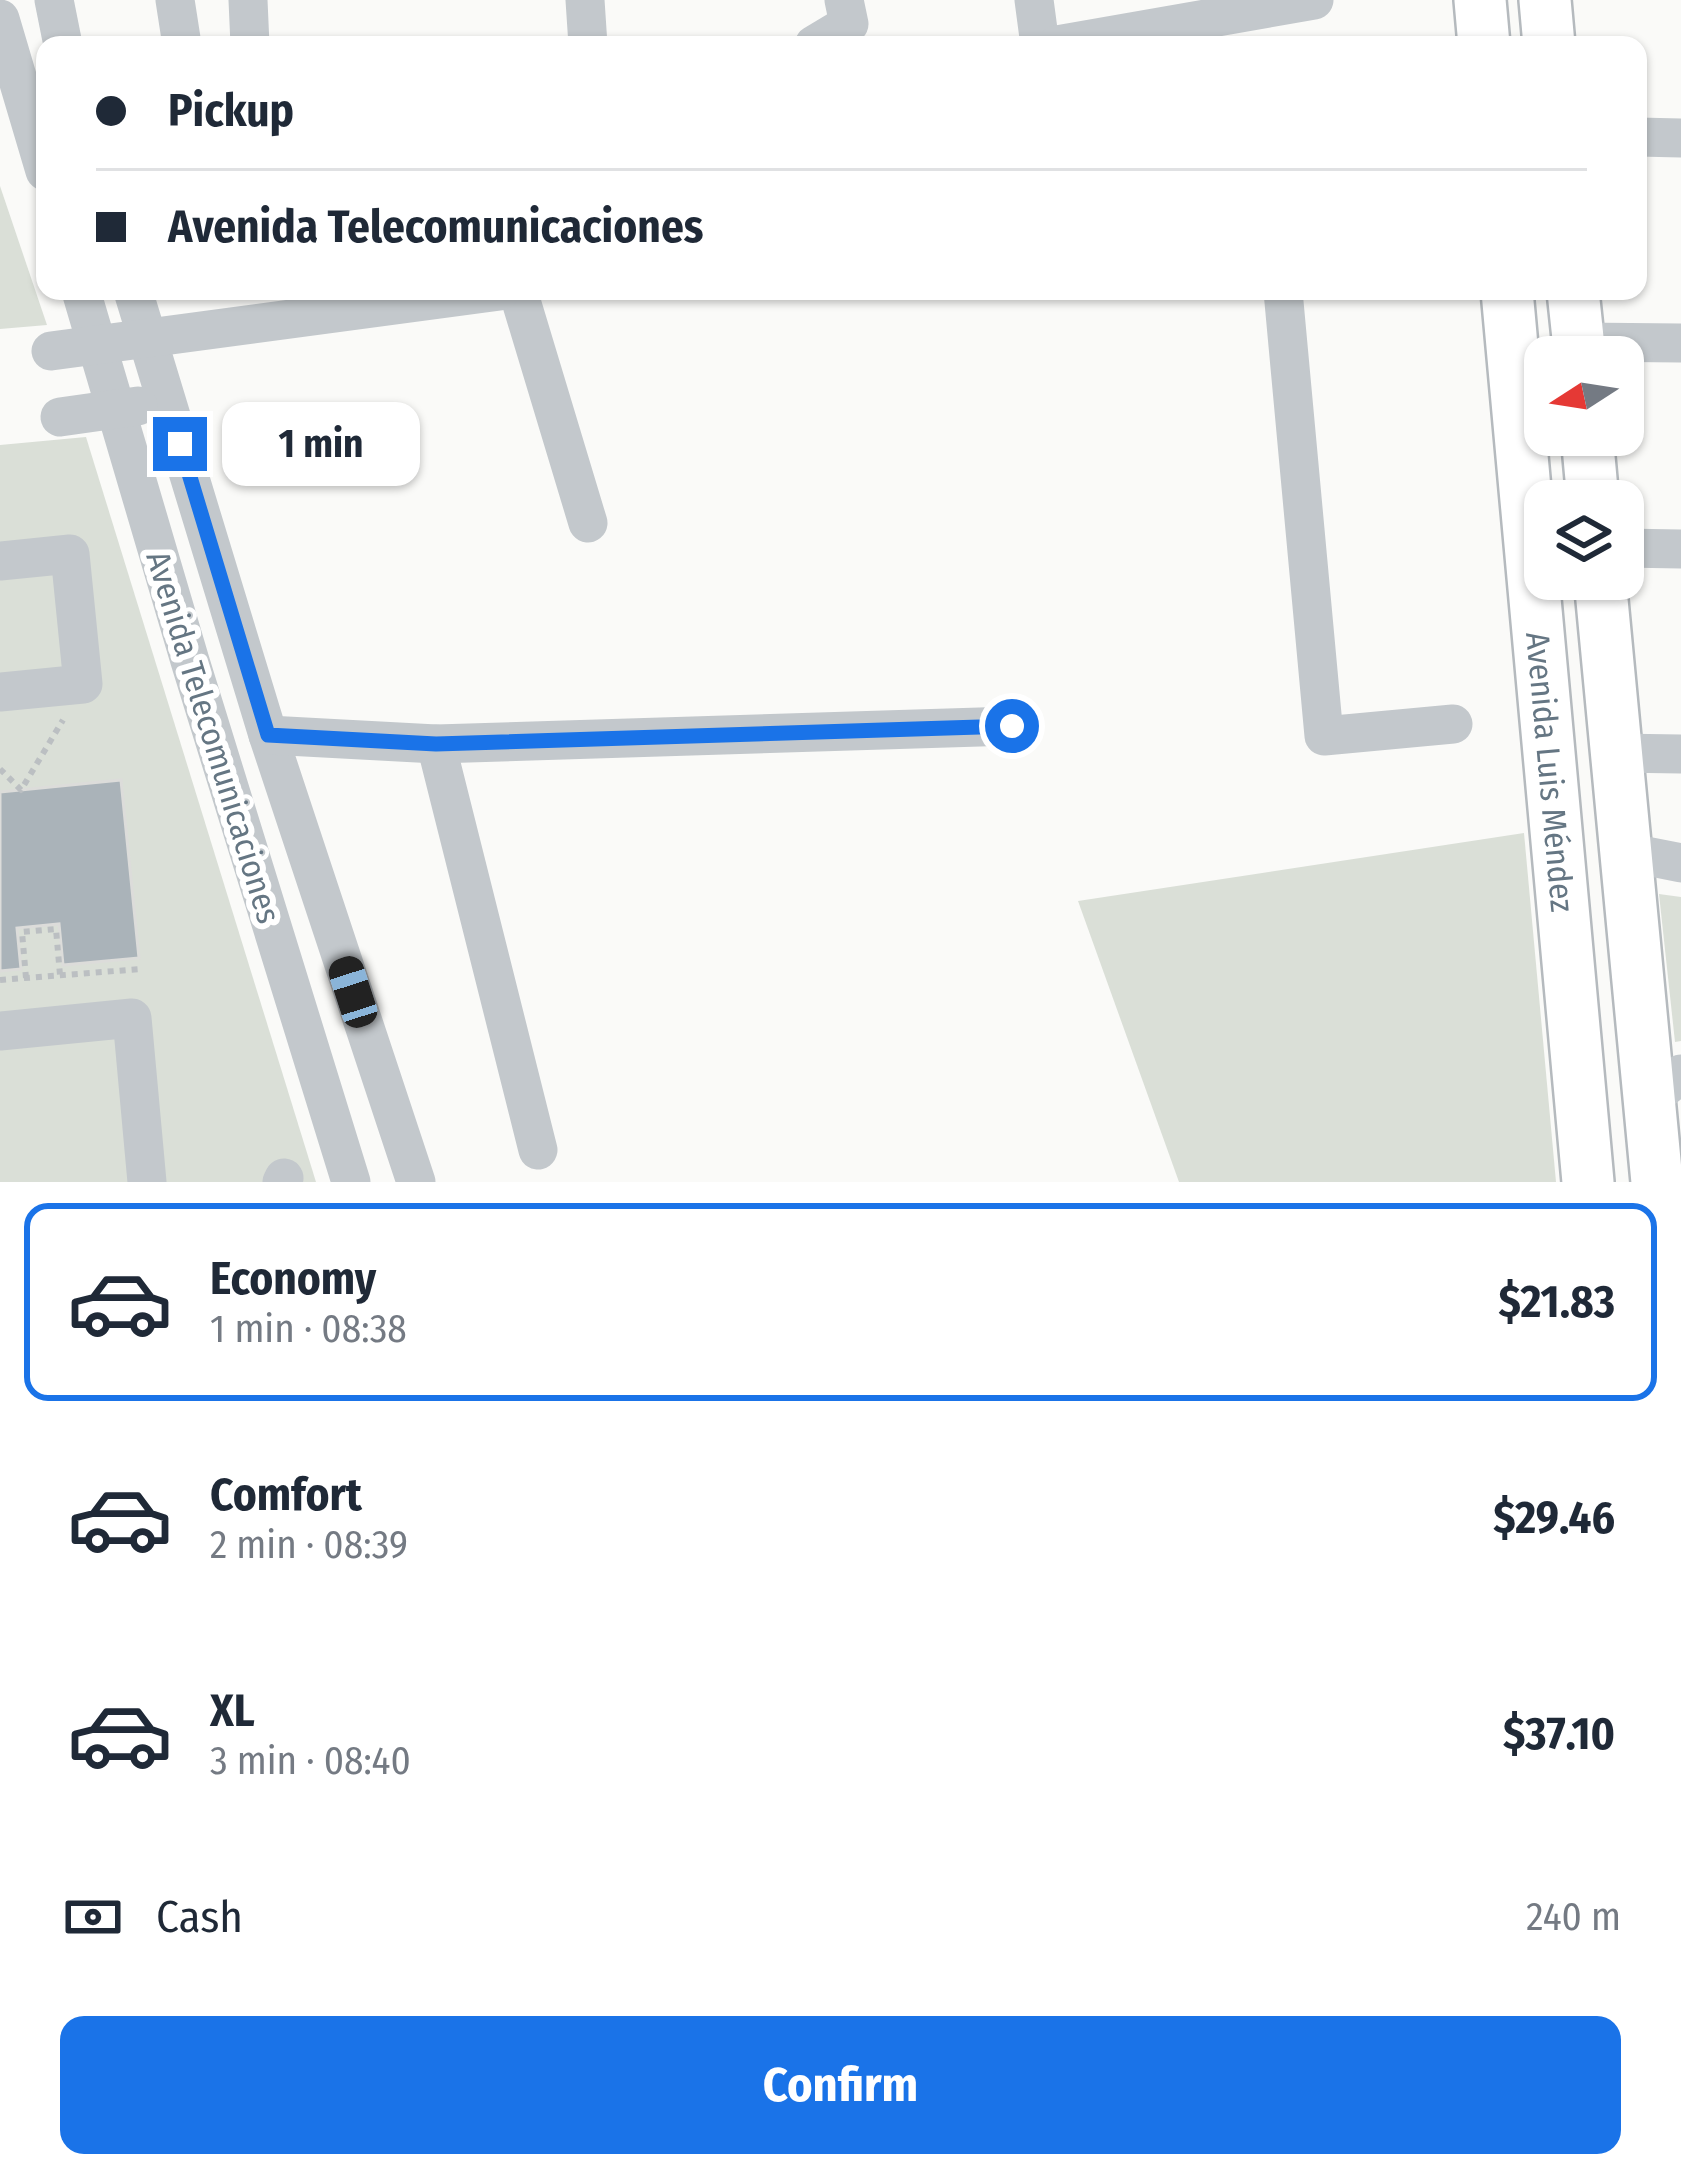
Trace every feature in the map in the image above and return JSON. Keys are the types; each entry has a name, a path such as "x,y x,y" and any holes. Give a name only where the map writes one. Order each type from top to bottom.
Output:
{"main road":[{"path":"1480,0 1483,36"},
{"path":"1545,0 1548,36"},
{"name":"Avenida Luis Méndez","path":"1508,300 1588,1182"},
{"path":"1575,300 1578,336"},
{"name":"Avenida Luis Méndez","path":"1602,600 1626,853 1664,1088 1657,1182"}],"street":[{"path":"57,0 62,36"},
{"path":"175,0 181,36"},
{"path":"248,0 250,36"},
{"path":"584,0 587,36"},
{"path":"829,36 849,24 844,0"},
{"path":"1034,0 1039,36"},
{"path":"1108,36 1314,0"},
{"path":"0,19 36,141"},
{"path":"1647,137 1681,138"},
{"name":"Avenida Telecomunicaciones","path":"84,300 350,1179"},
{"name":"Avenida Telecomunicaciones","path":"135,300 268,735 413,1173"},
{"path":"51,351 432,300"},
{"path":"521,300 588,523"},
{"path":"1283,300 1324,736 1453,724"},
{"path":"1644,346 1681,343"},
{"path":"60,417 168,402"},
{"path":"1644,548 1681,549"},
{"path":"0,561 70,554 82,684 0,692"},
{"path":"268,735 436,744 1012,726"},
{"path":"436,744 538,1150"},
{"path":"1616,753 1681,754"},
{"path":"1626,853 1681,863"},
{"path":"0,1031 132,1018 147,1182"},
{"path":"350,1179 413,1173"}],"path":[{"path":"0,769 22,790 63,723 64,686"},
{"path":"26,978 22,932 56,929 60,975"},
{"path":"0,980 141,969"}],"shaded area":[{"path":"0,186 47,325 0,329"},
{"path":"86,437 316,1182 0,1182 0,445"},
{"path":"1524,833 1556,1182 1179,1182 1078,901"},
{"path":"1659,894 1681,897 1681,1041 1675,1042"}],"building":[{"path":"121,780 139,958 63,965 59,924 17,928 21,969 0,971 0,792"}],"route":[{"path":"180,444 268,735 436,744 1012,726"}]}
